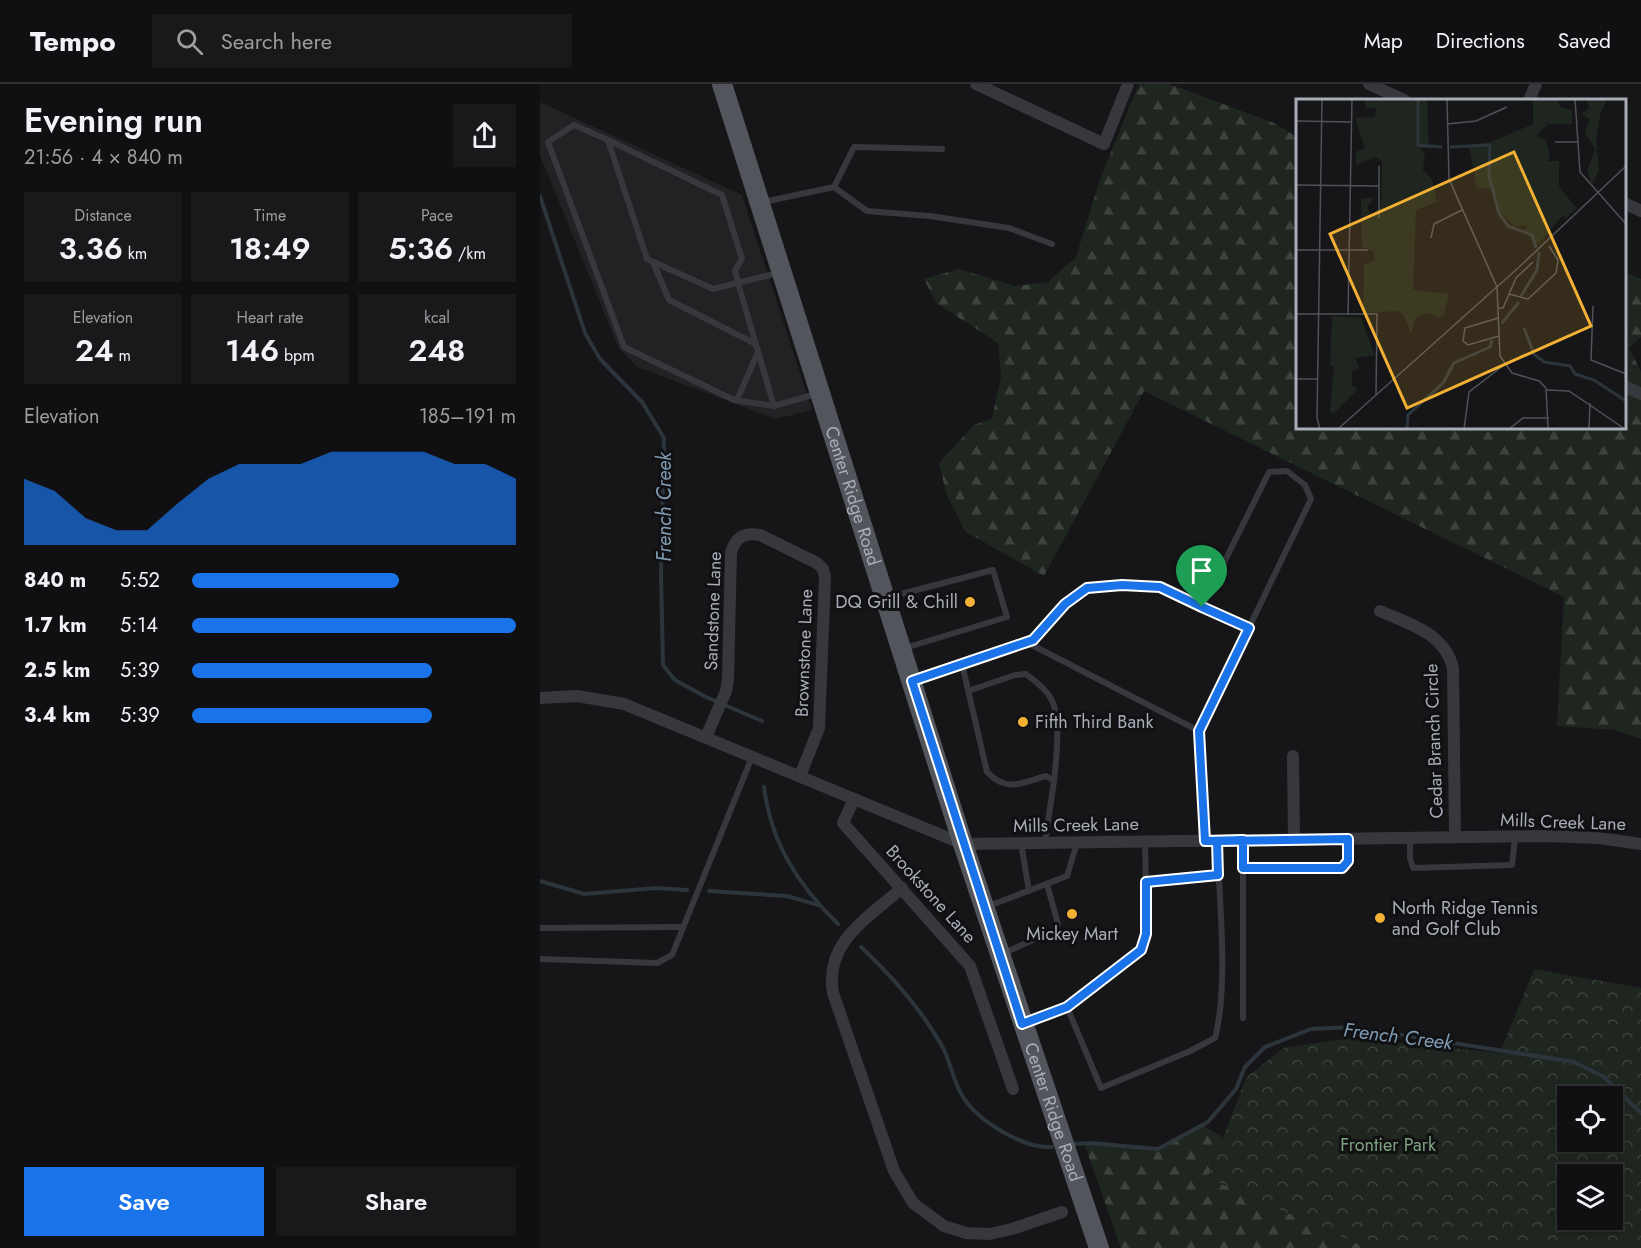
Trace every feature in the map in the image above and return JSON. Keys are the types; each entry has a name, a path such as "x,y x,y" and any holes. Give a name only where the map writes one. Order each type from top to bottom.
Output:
{"main road":[{"name":"Center Ridge Road","path":"722,84 963,844 1099,1248"}],"street":[{"path":"976,84 1104,144 1128,84"},
{"path":"1369,84 1402,99"},
{"path":"1529,99 1536,84"},
{"path":"1626,204 1641,211"},
{"path":"1626,387 1641,394"},
{"name":"Sandstone Lane","path":"706,737 726,691 730,661 731,553 734,543 740,536 750,533 789,549"},
{"name":"Brownstone Lane","path":"789,549 817,563 824,569 825,577 819,728 800,776"},
{"name":"Cedar Branch Circle","path":"1380,611 1429,634 1445,647 1450,657 1453,668 1455,837"},
{"name":"Mills Creek Lane","path":"540,698 577,696 609,700 706,737 963,844 1455,837 1599,838 1641,844"},
{"path":"1293,756 1294,840"},
{"name":"Brookstone Lane","path":"854,799 843,823 970,966 1013,1089"},
{"path":"902,888 838,948 832,963 831,978 833,993 894,1171 902,1188 927,1216 944,1226 966,1233 989,1234 1012,1229 1062,1212"}],"lane":[{"path":"774,406 738,283 735,270 742,259 722,195 574,125 548,142 624,347 737,400 774,406 820,393"},
{"path":"608,140 647,259 713,289 782,272"},
{"path":"834,187 854,147 942,149"},
{"path":"760,203 834,187 867,211 930,216 1009,228 1052,244"},
{"path":"653,262 669,300 756,344"},
{"path":"737,400 758,352"},
{"path":"1067,1007 1101,1088 1215,1038 1219,1021 1218,875 1211,841 1199,731 1311,499 1305,485 1287,471 1269,472 1202,607"},
{"path":"885,598 993,570 1007,617 902,650"},
{"path":"912,681 1033,640 1065,604 1087,588 1122,585 1160,587 1249,628"},
{"path":"1026,642 1199,731"},
{"path":"962,664 987,772 996,781 1008,786 1046,776 1054,781"},
{"path":"968,691 1015,675 1026,674 1052,699 1057,752 1045,843"},
{"path":"540,959 657,963 672,955 752,756"},
{"path":"1410,838 1410,858 1413,868 1428,868 1512,865 1515,837"},
{"path":"1243,868 1342,868 1348,861 1348,839"},
{"path":"1243,840 1243,1017"},
{"path":"1022,1024 1067,1007 1141,950 1146,934 1145,842"},
{"path":"1021,843 1029,891"},
{"path":"984,908 1067,876 1077,843"},
{"path":"1146,882 1218,875"},
{"path":"999,955 1055,930 1058,924 1047,884"},
{"path":"540,928 683,927"}],"shaded area":[{"path":"540,102 742,195 812,410 776,419 637,367 618,347 540,155"}],"green space":[{"path":"1139,84 1169,84 1274,123 1296,136 1296,429 1626,429 1626,272 1641,279 1641,337 1629,348 1641,372 1641,739 1616,730 1557,726 1564,597 1144,391 1044,576 966,532 947,496 939,463 974,425 992,418 1001,377 998,343 936,303 924,279 959,269 1015,286 1048,282 1076,257 1100,179"},
{"name":"Frontier Park","path":"1534,969 1641,988 1641,1248 1367,1248 1208,1178 1246,1078 1283,1048 1351,1038 1500,1053"},
{"path":"1203,1125 1223,1138 1208,1178 1367,1248 1121,1248 1084,1143 1158,1149"}],"waterway":[{"name":"French Creek","path":"540,196 585,333 600,359 642,402 664,438 661,575 663,665 675,680 706,697 762,721"},
{"name":"French Creek","path":"764,787 773,827 789,862 811,894 838,924"},
{"path":"540,881 584,894 656,888 687,890"},
{"path":"709,891 787,896 818,905"},
{"name":"French Creek","path":"861,947 895,981 925,1019 942,1046 960,1091 970,1106 1003,1132 1028,1143 1052,1147"},
{"name":"French Creek","path":"1075,1144 1091,1143 1158,1149 1208,1122 1236,1089 1245,1067 1265,1047 1311,1029 1352,1027 1574,1062 1604,1077 1641,1113"}],"place":[{"name":"DQ Grill & Chill","path":"970,602"},
{"name":"Fifth Third Bank","path":"1023,722"},
{"name":"Mickey Mart","path":"1072,914"},
{"name":"North Ridge Tennis and Golf Club","path":"1380,918"}],"route":[{"path":"1202,607 1160,587 1122,585 1087,588 1065,604 1033,640 912,681 1022,1024 1067,1007 1088,989 1131,960 1141,950 1146,934 1146,882 1218,875 1217,841 1243,840 1348,839 1348,861 1342,868 1243,868 1243,840 1205,841 1199,731 1249,628 1202,607"}]}
